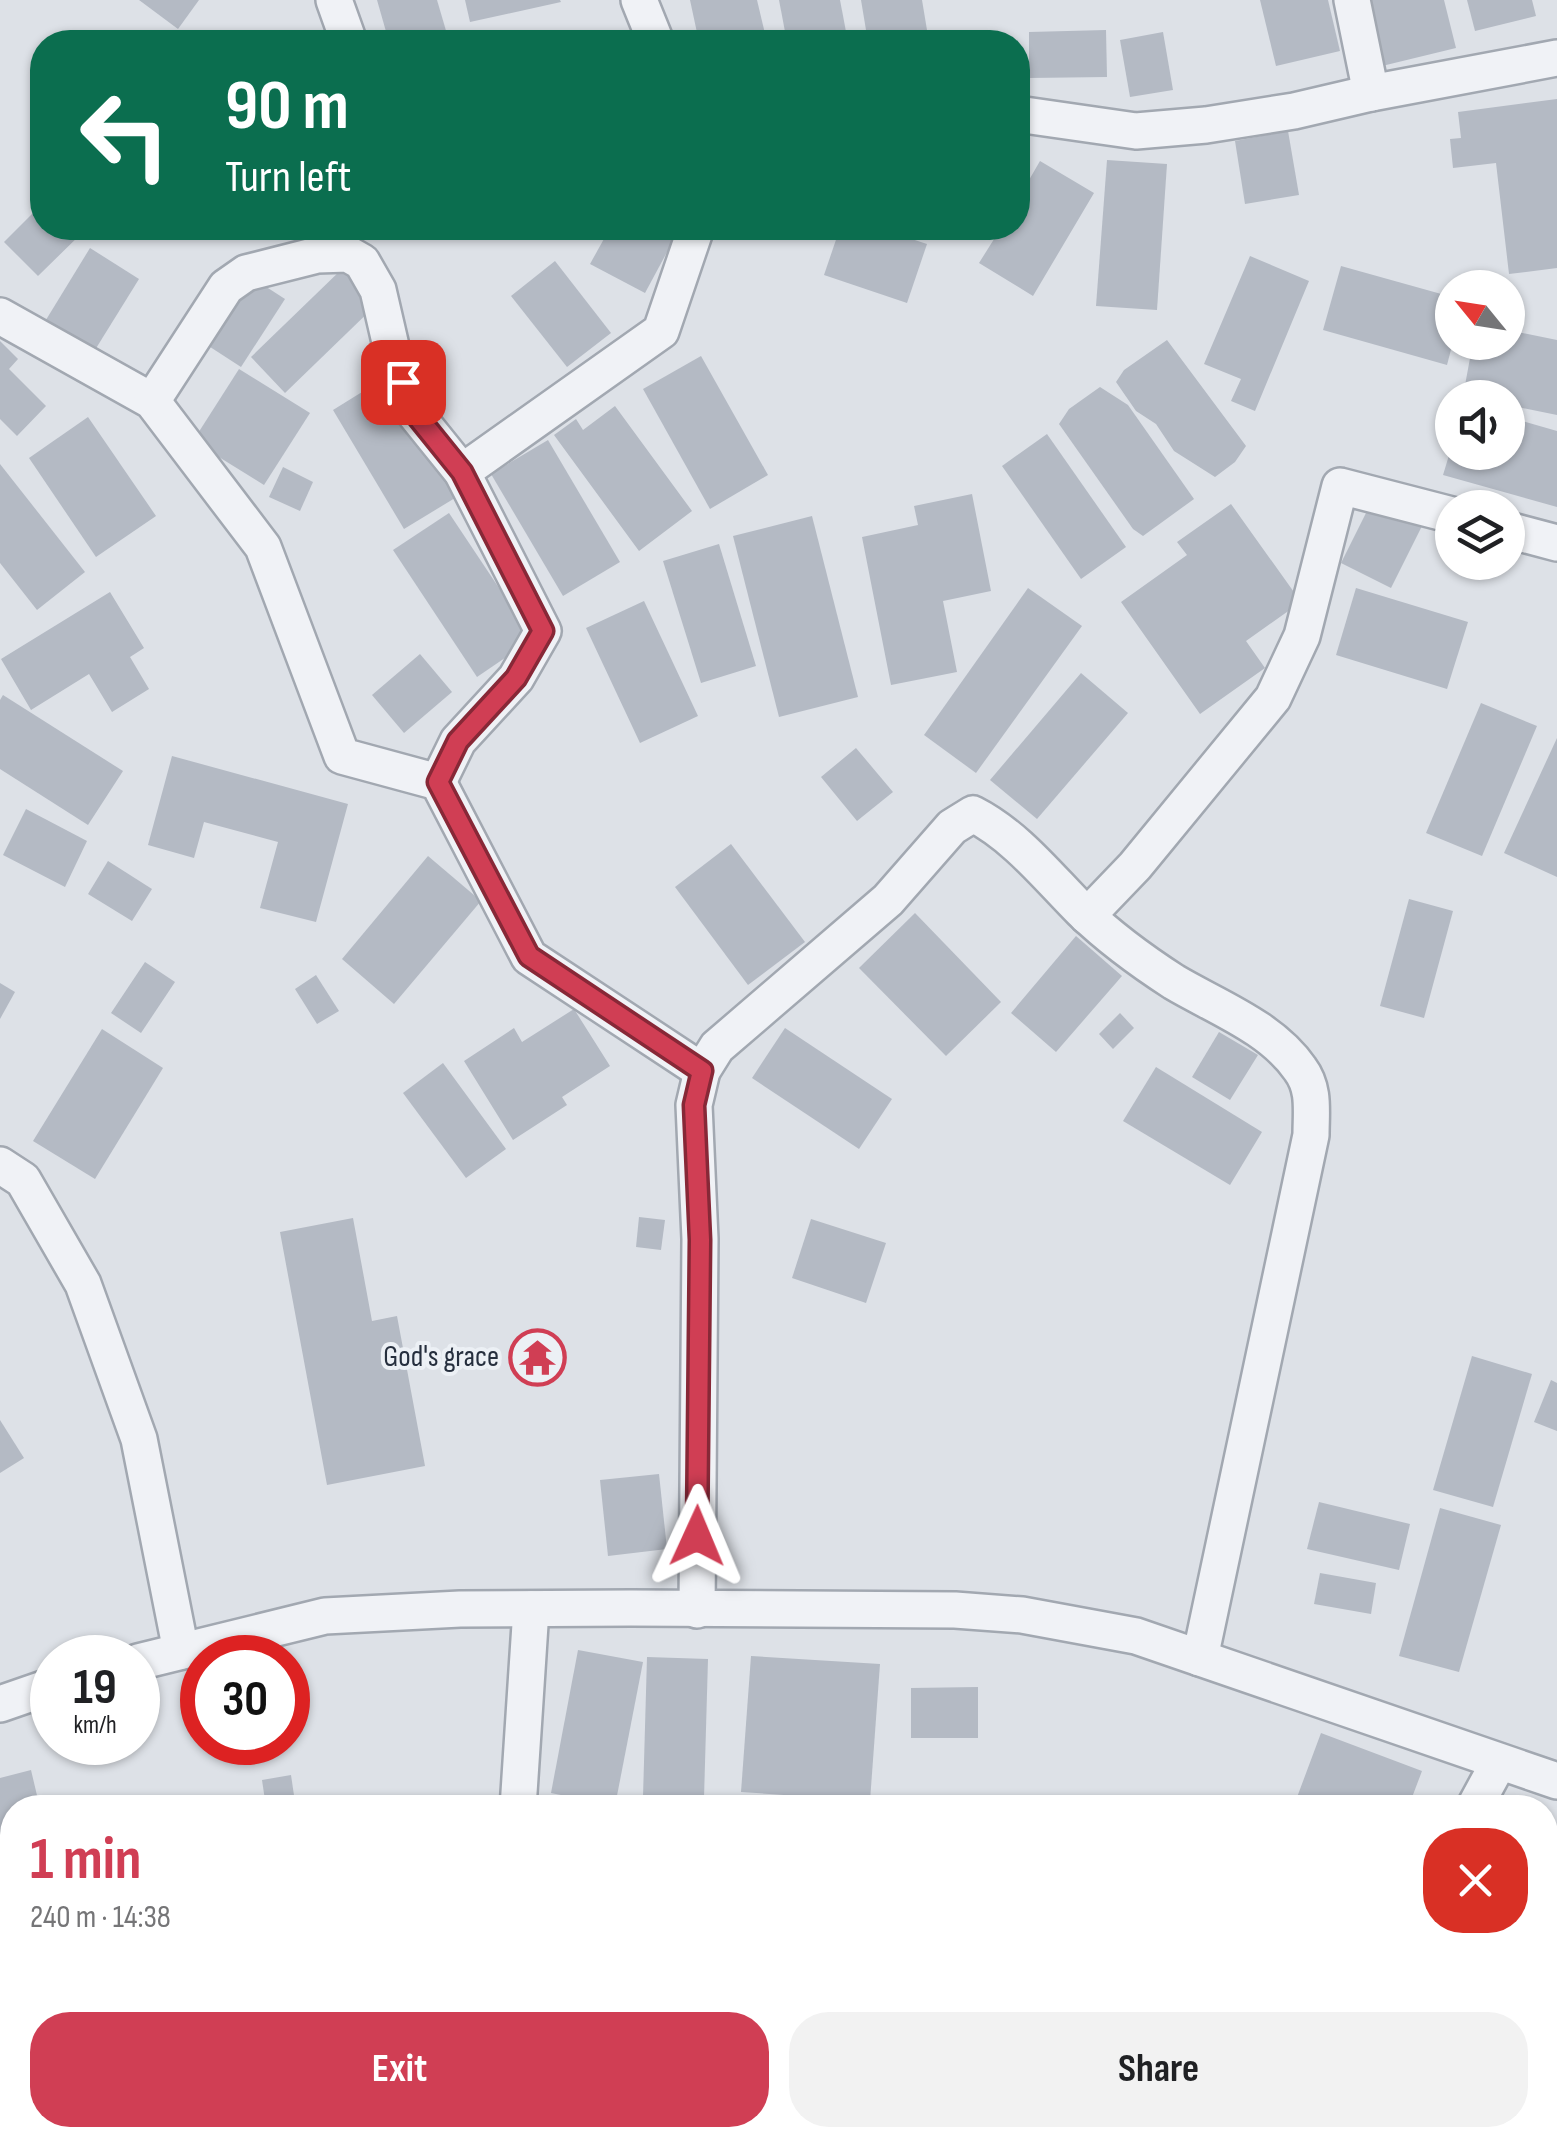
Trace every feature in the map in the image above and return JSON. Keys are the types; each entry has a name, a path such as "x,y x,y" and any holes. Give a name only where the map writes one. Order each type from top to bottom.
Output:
{"street":[{"path":"334,0 345,30"},
{"path":"638,0 651,30"},
{"path":"1352,0 1371,93"},
{"path":"1030,116 1136,132 1206,125 1557,58"},
{"path":"462,472 661,331 692,240"},
{"path":"152,401 226,287 246,273 317,255 348,254 362,262 378,290 393,355 412,410 462,472 543,631 516,678 458,741 438,782"},
{"path":"0,316 152,401 263,547 342,756 438,782 529,956 702,1071"},
{"path":"1087,916 1135,866 1273,698 1302,636 1340,486 1435,511"},
{"path":"1525,535 1557,543"},
{"path":"697,1610 700,1240 694,1105 702,1071 717,1047 888,900 952,827 973,814 997,826 1087,916 1170,980 1286,1051 1312,1091 1310,1135 1200,1658"},
{"path":"0,1165 23,1180 83,1284 139,1439 180,1641"},
{"path":"519,1795 531,1608"},
{"path":"247,1635 325,1616 531,1608 955,1610 1022,1615 1136,1636 1557,1781"},
{"path":"0,1704 30,1694"},
{"path":"1481,1795 1499,1762"}],"building":[{"path":"139,0 199,0 178,29"},
{"path":"377,0 437,0 446,30 386,30"},
{"path":"465,0 560,0 561,2 470,22"},
{"path":"690,0 757,0 764,30 696,30"},
{"path":"779,0 840,0 846,30 785,30"},
{"path":"861,0 922,0 927,30 866,30"},
{"path":"1260,0 1328,0 1340,51 1276,66"},
{"path":"1366,0 1444,0 1456,48 1382,66"},
{"path":"1467,0 1532,0 1536,16 1475,31"},
{"path":"1106,30 1107,77 1030,78 1030,32"},
{"path":"1163,32 1173,90 1130,97 1120,40"},
{"path":"1557,99 1557,268 1509,270 1496,163 1453,168 1450,139 1461,138 1458,112"},
{"path":"1288,131 1299,195 1245,204 1235,141"},
{"path":"1107,160 1167,164 1157,310 1096,306"},
{"path":"1040,161 1094,193 1033,296 979,263 993,240 1030,240 1030,178"},
{"path":"30,216 30,240 75,240 38,276 4,242"},
{"path":"603,240 674,240 645,293 590,264"},
{"path":"836,240 915,240 927,244 907,303 824,275"},
{"path":"90,248 139,279 90,358 41,328"},
{"path":"1250,256 1309,281 1255,411 1231,401 1241,379 1204,364"},
{"path":"555,261 611,333 567,367 511,296"},
{"path":"1341,266 1435,292 1435,360 1448,360 1447,365 1323,330"},
{"path":"344,267 379,302 285,393 251,357"},
{"path":"248,275 285,299 241,367 204,343"},
{"path":"1525,333 1557,340 1557,415 1525,408 1525,380 1466,380 1470,360 1525,360"},
{"path":"1167,340 1246,446 1235,462 1215,477 1174,451 1156,424 1136,411 1116,382 1124,370"},
{"path":"0,341 18,359 9,369 46,406 17,436 0,419"},
{"path":"701,356 768,475 710,509 643,389"},
{"path":"239,369 310,413 264,485 193,441"},
{"path":"383,379 455,498 404,529 333,410"},
{"path":"1100,387 1128,405 1194,499 1143,536 1133,529 1059,424 1069,409"},
{"path":"615,406 692,511 639,551 554,435 576,419 583,430"},
{"path":"88,417 156,516 96,557 29,458"},
{"path":"1525,422 1557,431 1557,507 1525,498 1525,490 1496,490 1443,475 1445,470 1525,470"},
{"path":"1047,434 1126,547 1081,579 1002,466"},
{"path":"548,440 620,562 563,596 491,474"},
{"path":"0,464 85,572 37,610 0,563"},
{"path":"283,467 313,482 300,511 269,497"},
{"path":"972,494 991,591 943,601 957,672 891,685 862,537 918,525 914,506"},
{"path":"1372,501 1422,526 1391,588 1341,563"},
{"path":"1231,504 1301,602 1246,641 1265,668 1200,714 1121,602 1187,555 1177,542"},
{"path":"449,513 533,639 477,677 393,550"},
{"path":"812,516 858,697 779,717 733,536"},
{"path":"719,544 756,666 701,683 663,561"},
{"path":"1028,588 1082,626 976,773 924,735"},
{"path":"1356,588 1468,622 1447,689 1336,655"},
{"path":"110,592 144,648 130,657 149,689 112,712 89,674 31,710 1,659"},
{"path":"644,601 698,716 640,743 586,628"},
{"path":"420,654 452,692 404,733 372,695"},
{"path":"1081,673 1128,713 1037,819 990,780"},
{"path":"3,695 123,771 88,825 0,769"},
{"path":"1481,703 1537,726 1482,856 1426,833"},
{"path":"1557,738 1557,877 1504,853"},
{"path":"856,748 893,792 857,821 821,777"},
{"path":"172,756 348,804 316,922 260,908 278,842 204,822 194,858 148,845"},
{"path":"26,809 87,841 65,887 3,855"},
{"path":"731,844 805,942 748,985 675,887"},
{"path":"428,856 481,901 394,1004 342,959"},
{"path":"108,861 152,889 132,921 88,894"},
{"path":"1409,899 1453,911 1424,1018 1380,1006"},
{"path":"915,913 1001,1002 946,1056 859,968"},
{"path":"1076,936 1122,976 1056,1052 1011,1013"},
{"path":"145,962 175,982 141,1033 111,1013"},
{"path":"316,975 339,1011 317,1024 295,989"},
{"path":"0,983 15,992 0,1019"},
{"path":"574,1009 610,1066 562,1097 567,1105 513,1140 464,1061 514,1028 522,1042"},
{"path":"1120,1013 1134,1028 1113,1049 1099,1034"},
{"path":"785,1028 892,1099 859,1149 752,1078"},
{"path":"102,1029 163,1068 95,1179 33,1141"},
{"path":"1219,1032 1258,1055 1230,1100 1192,1077"},
{"path":"443,1063 506,1149 466,1178 403,1093"},
{"path":"1156,1067 1262,1132 1230,1185 1123,1121"},
{"path":"639,1217 665,1220 661,1250 636,1247"},
{"path":"353,1218 372,1321 397,1316 425,1466 327,1485 280,1232"},
{"path":"811,1219 886,1243 866,1303 792,1278"},
{"path":"1472,1356 1532,1374 1493,1507 1433,1490"},
{"path":"1551,1380 1557,1383 1557,1431 1534,1422"},
{"path":"0,1420 24,1458 0,1473"},
{"path":"659,1474 667,1549 608,1556 600,1480"},
{"path":"1319,1502 1410,1524 1399,1570 1307,1549"},
{"path":"1440,1508 1501,1525 1459,1672 1399,1656"},
{"path":"1320,1573 1376,1583 1371,1614 1314,1604"},
{"path":"578,1650 643,1662 617,1795 551,1793"},
{"path":"751,1656 880,1664 870,1795 741,1792"},
{"path":"647,1657 708,1659 704,1795 643,1795"},
{"path":"978,1687 978,1738 911,1738 911,1688"},
{"path":"1321,1733 1422,1771 1413,1795 1298,1795"},
{"path":"31,1770 37,1795 0,1795 0,1778"},
{"path":"291,1775 294,1795 264,1795 262,1780"}],"place":[{"name":"God's grace","path":"538,1357"}],"route":[{"path":"403,382 412,410 462,472 543,631 516,678 458,741 438,782 529,956 702,1071 694,1105 700,1240 697,1536"}]}
